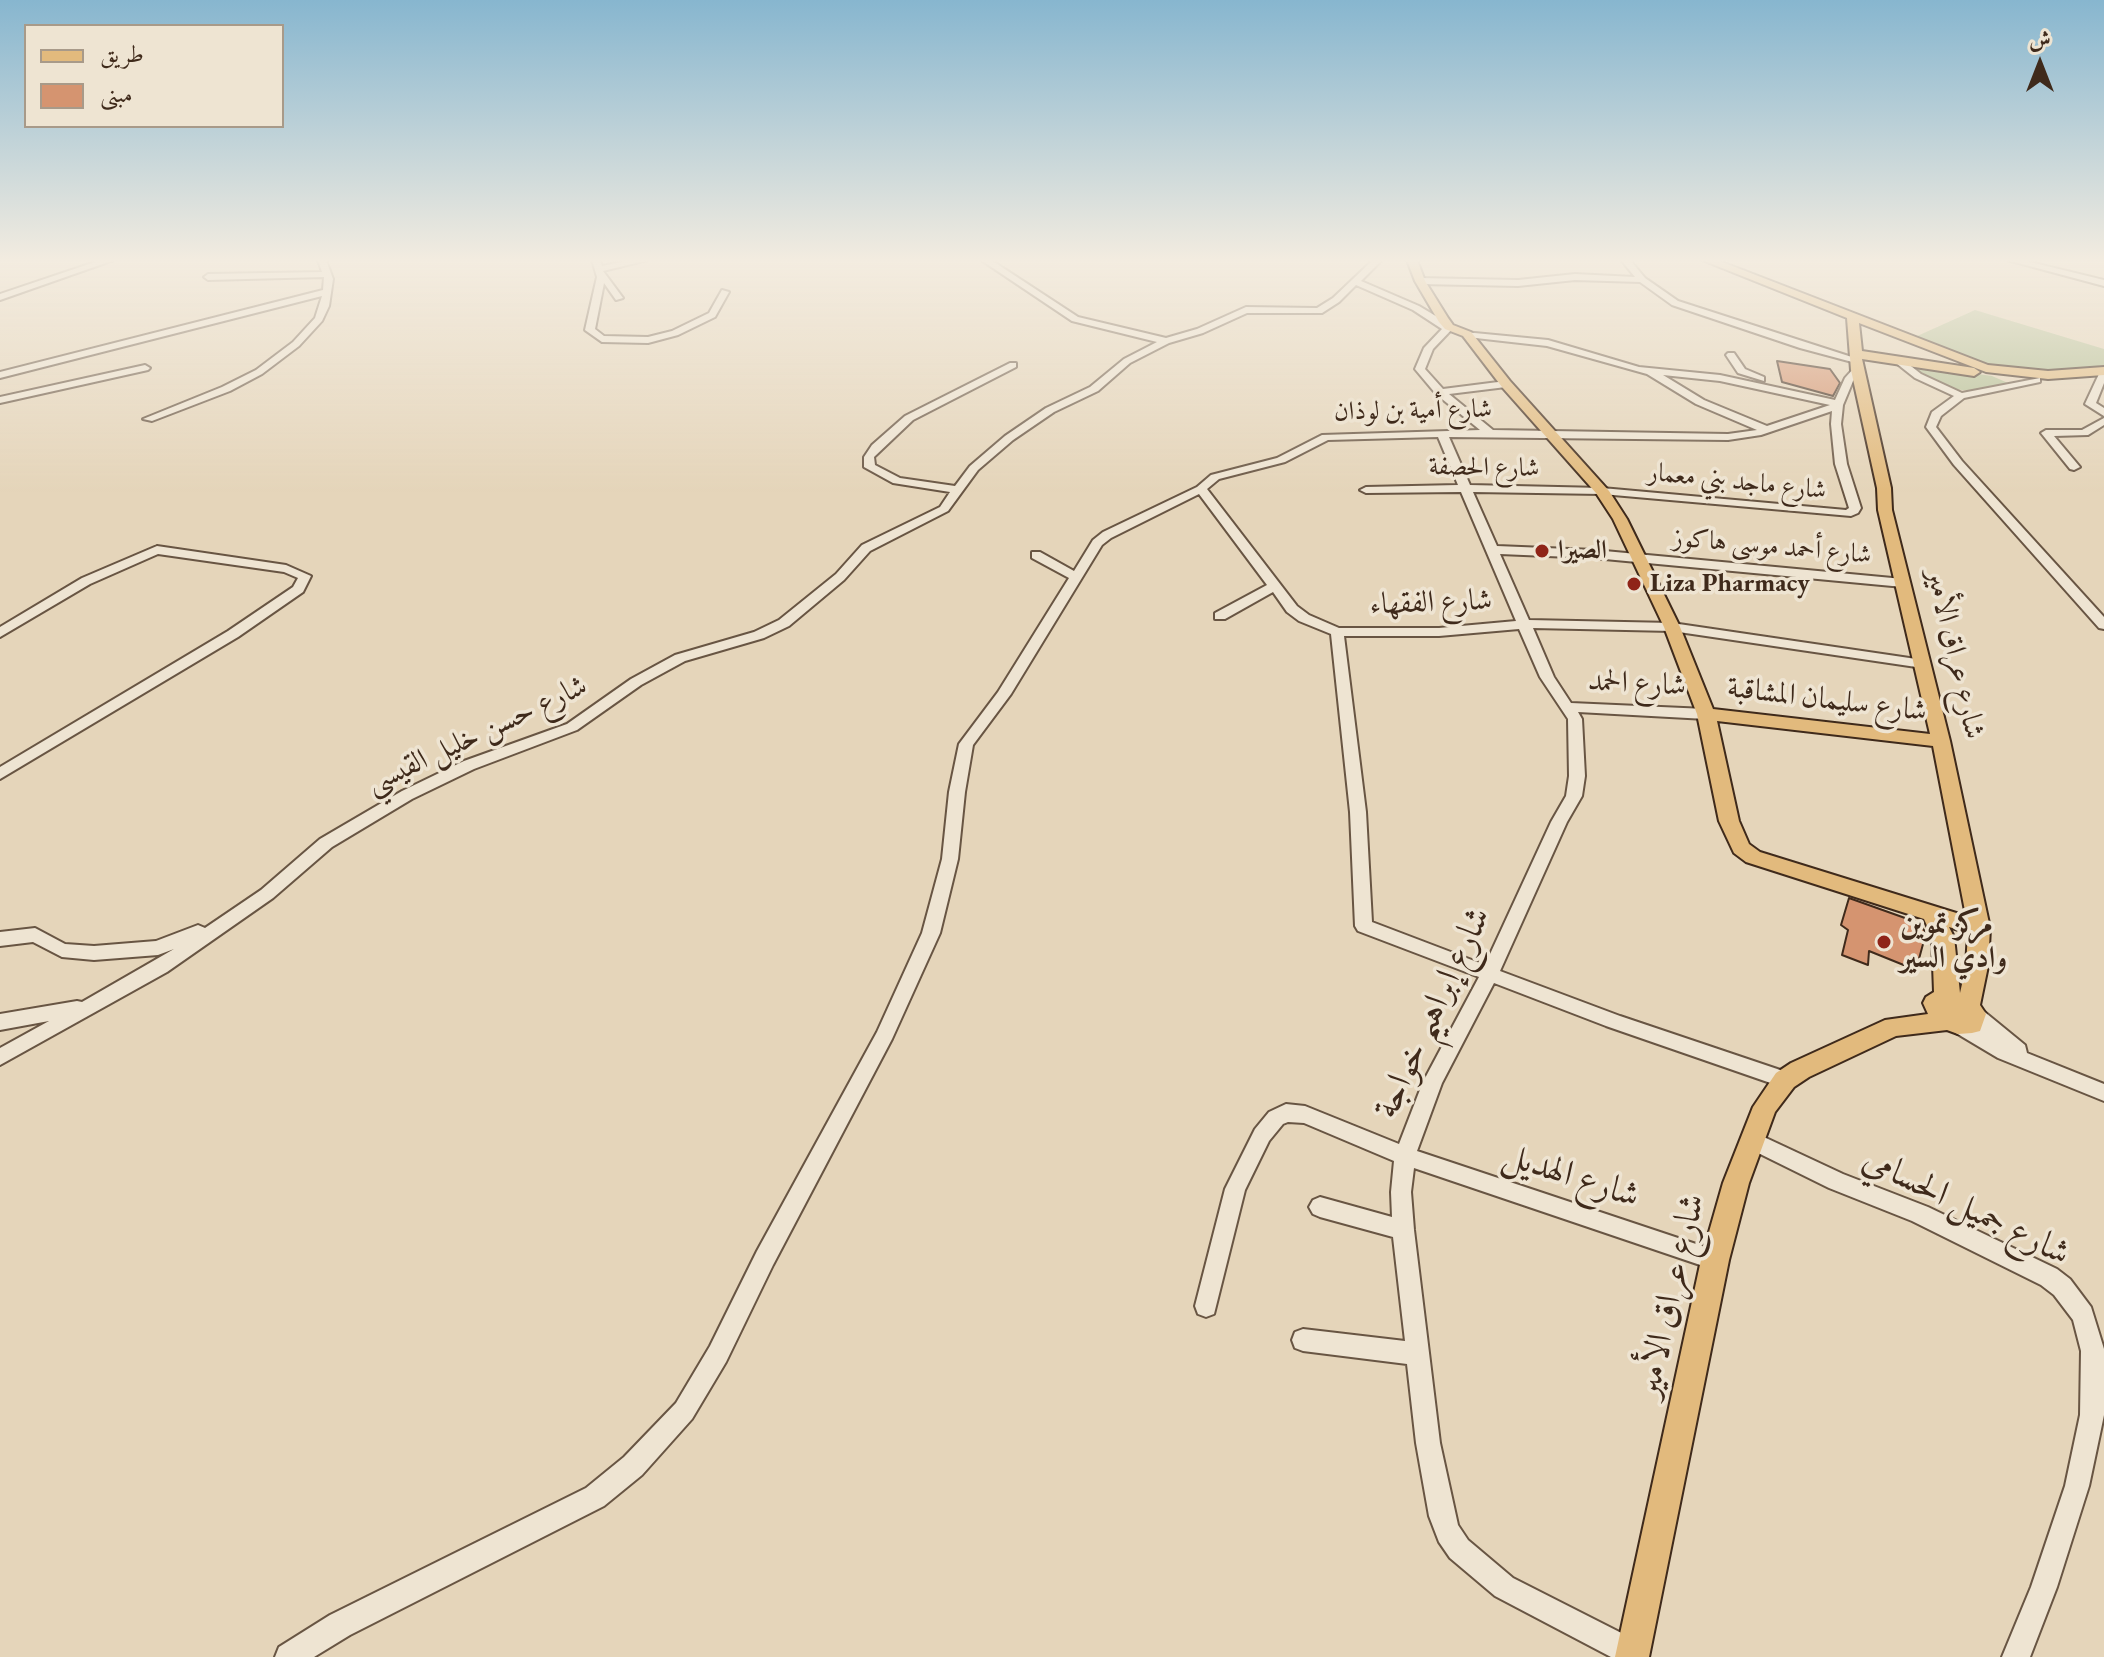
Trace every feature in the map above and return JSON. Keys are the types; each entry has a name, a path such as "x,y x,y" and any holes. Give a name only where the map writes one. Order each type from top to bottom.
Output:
{"main road":[{"path":"1470,337 1506,384 1602,491 1620,519 1672,627 1706,714 1729,821 1745,853 1979,928"},
{"name":"شارع عراق الأمير","path":"1632,1655 1715,1260 1751,1140 1765,1107 1785,1080 1893,1027 1954,1012 1977,966 1979,928 1941,741 1903,583 1856,337"},
{"path":"1901,337 1970,367 2037,380 2103,374"},
{"path":"1858,355 2026,374 2103,374"},
{"name":"شارع سليمان المشاقبة","path":"1706,714 1941,741"},
{"path":"1933,915 1943,937 1954,1012"}],"street":[{"path":"0,375 148,337"},
{"path":"148,419 226,389 274,362 303,337"},
{"path":"596,337 607,340 661,337"},
{"path":"1151,337 1166,341"},
{"name":"شارع حسن خليل القيسي","path":"0,1057 161,967 267,894 326,843 426,785 469,765 572,727 636,682 680,658 759,635 784,623 840,577 866,548 939,513 982,460 1021,430 1050,410 1094,389 1127,361 1178,337"},
{"path":"1439,337 1429,348 1420,366 1440,392 1490,433"},
{"path":"1494,337 1557,345 1614,364 1720,378 1839,404"},
{"path":"1792,337 1858,355 1839,404"},
{"path":"1731,355 1746,374 1839,404"},
{"path":"1899,361 1911,371 1961,396"},
{"path":"957,490 897,481 870,467 869,457 909,418 1013,365"},
{"path":"0,400 145,368"},
{"path":"1650,371 1700,402 1767,430"},
{"path":"1911,371 1919,390"},
{"path":"2103,374 2090,405 2104,413"},
{"path":"2037,380 1961,396 1936,414 1933,431 1958,463 2104,625"},
{"path":"1440,392 1506,384"},
{"name":"شارع أمية بن لوذان","path":"289,1657 340,1625 595,1497 633,1466 684,1411 718,1354 765,1258 885,1034 931,933 950,859 966,744 1004,694 1076,577 1107,535 1201,489 1215,477 1281,460 1326,437 1553,433 1712,437 1767,430 1839,404"},
{"name":"شارع ماجد بني معمار","path":"1602,491 1851,513 1855,508 1838,453 1839,404"},
{"path":"2074,467 2046,433 2089,432 2104,421"},
{"name":"شارع إبراهيم خواجة","path":"1442,434 1552,688 1576,727 1577,776 1574,796 1547,846 1490,974 1433,1082 1405,1156 1401,1192 1403,1230 1428,1443 1442,1516 1448,1533 1459,1549 1504,1587 1632,1655"},
{"name":"شارع الحصفة","path":"1366,490 1467,488 1602,491"},
{"path":"1201,489 1273,587 1297,613 1337,632 1358,812 1364,926 1613,1021 1785,1080"},
{"path":"0,633 86,581 157,550 286,569 305,576 298,589 233,634 0,774"},
{"name":"شارع أحمد موسى هاكوز","path":"1494,550 1637,559 1903,583"},
{"path":"1036,555 1076,577"},
{"path":"1220,616 1273,587"},
{"name":"شارع الفقهاء","path":"1337,632 1439,632 1526,624 1672,627 1923,664"},
{"name":"شارع الحمد","path":"1566,707 1706,714"},
{"path":"0,939 35,935 69,952 139,950 173,943 228,918"},
{"path":"0,1022 91,1006"},
{"path":"1954,1012 1991,1045 2104,1093"},
{"name":"شارع الهديل","path":"1206,1306 1235,1189 1262,1135 1276,1118 1286,1113 1305,1115 1405,1156 1715,1260"},
{"name":"شارع جميل الحسامي","path":"1751,1140 1836,1181 1920,1214 2049,1277 2062,1287 2083,1315 2093,1351 2092,1415 2077,1486 2044,1587 2016,1657"},
{"path":"1320,1207 1403,1230"},
{"path":"1303,1340 1417,1354"}],"green space":[{"path":"1916,337 2065,337 2104,349 2104,365 2061,372 1996,368"},
{"path":"1916,365 1992,376 2008,383 1972,391 1953,389 1923,375 1912,367"}],"building":[{"path":"1777,361 1830,369 1840,383 1833,396 1782,382"},
{"name":"مركز تموين وادي السير","path":"1849,898 1919,923 1926,933 1916,970 1869,951 1868,965 1842,955 1848,930 1841,925"}],"place":[{"name":"الصيرا","path":"1542,551"},
{"name":"Liza Pharmacy","path":"1634,584"},
{"name":"مركز تموين وادي السير","path":"1884,942"}]}
